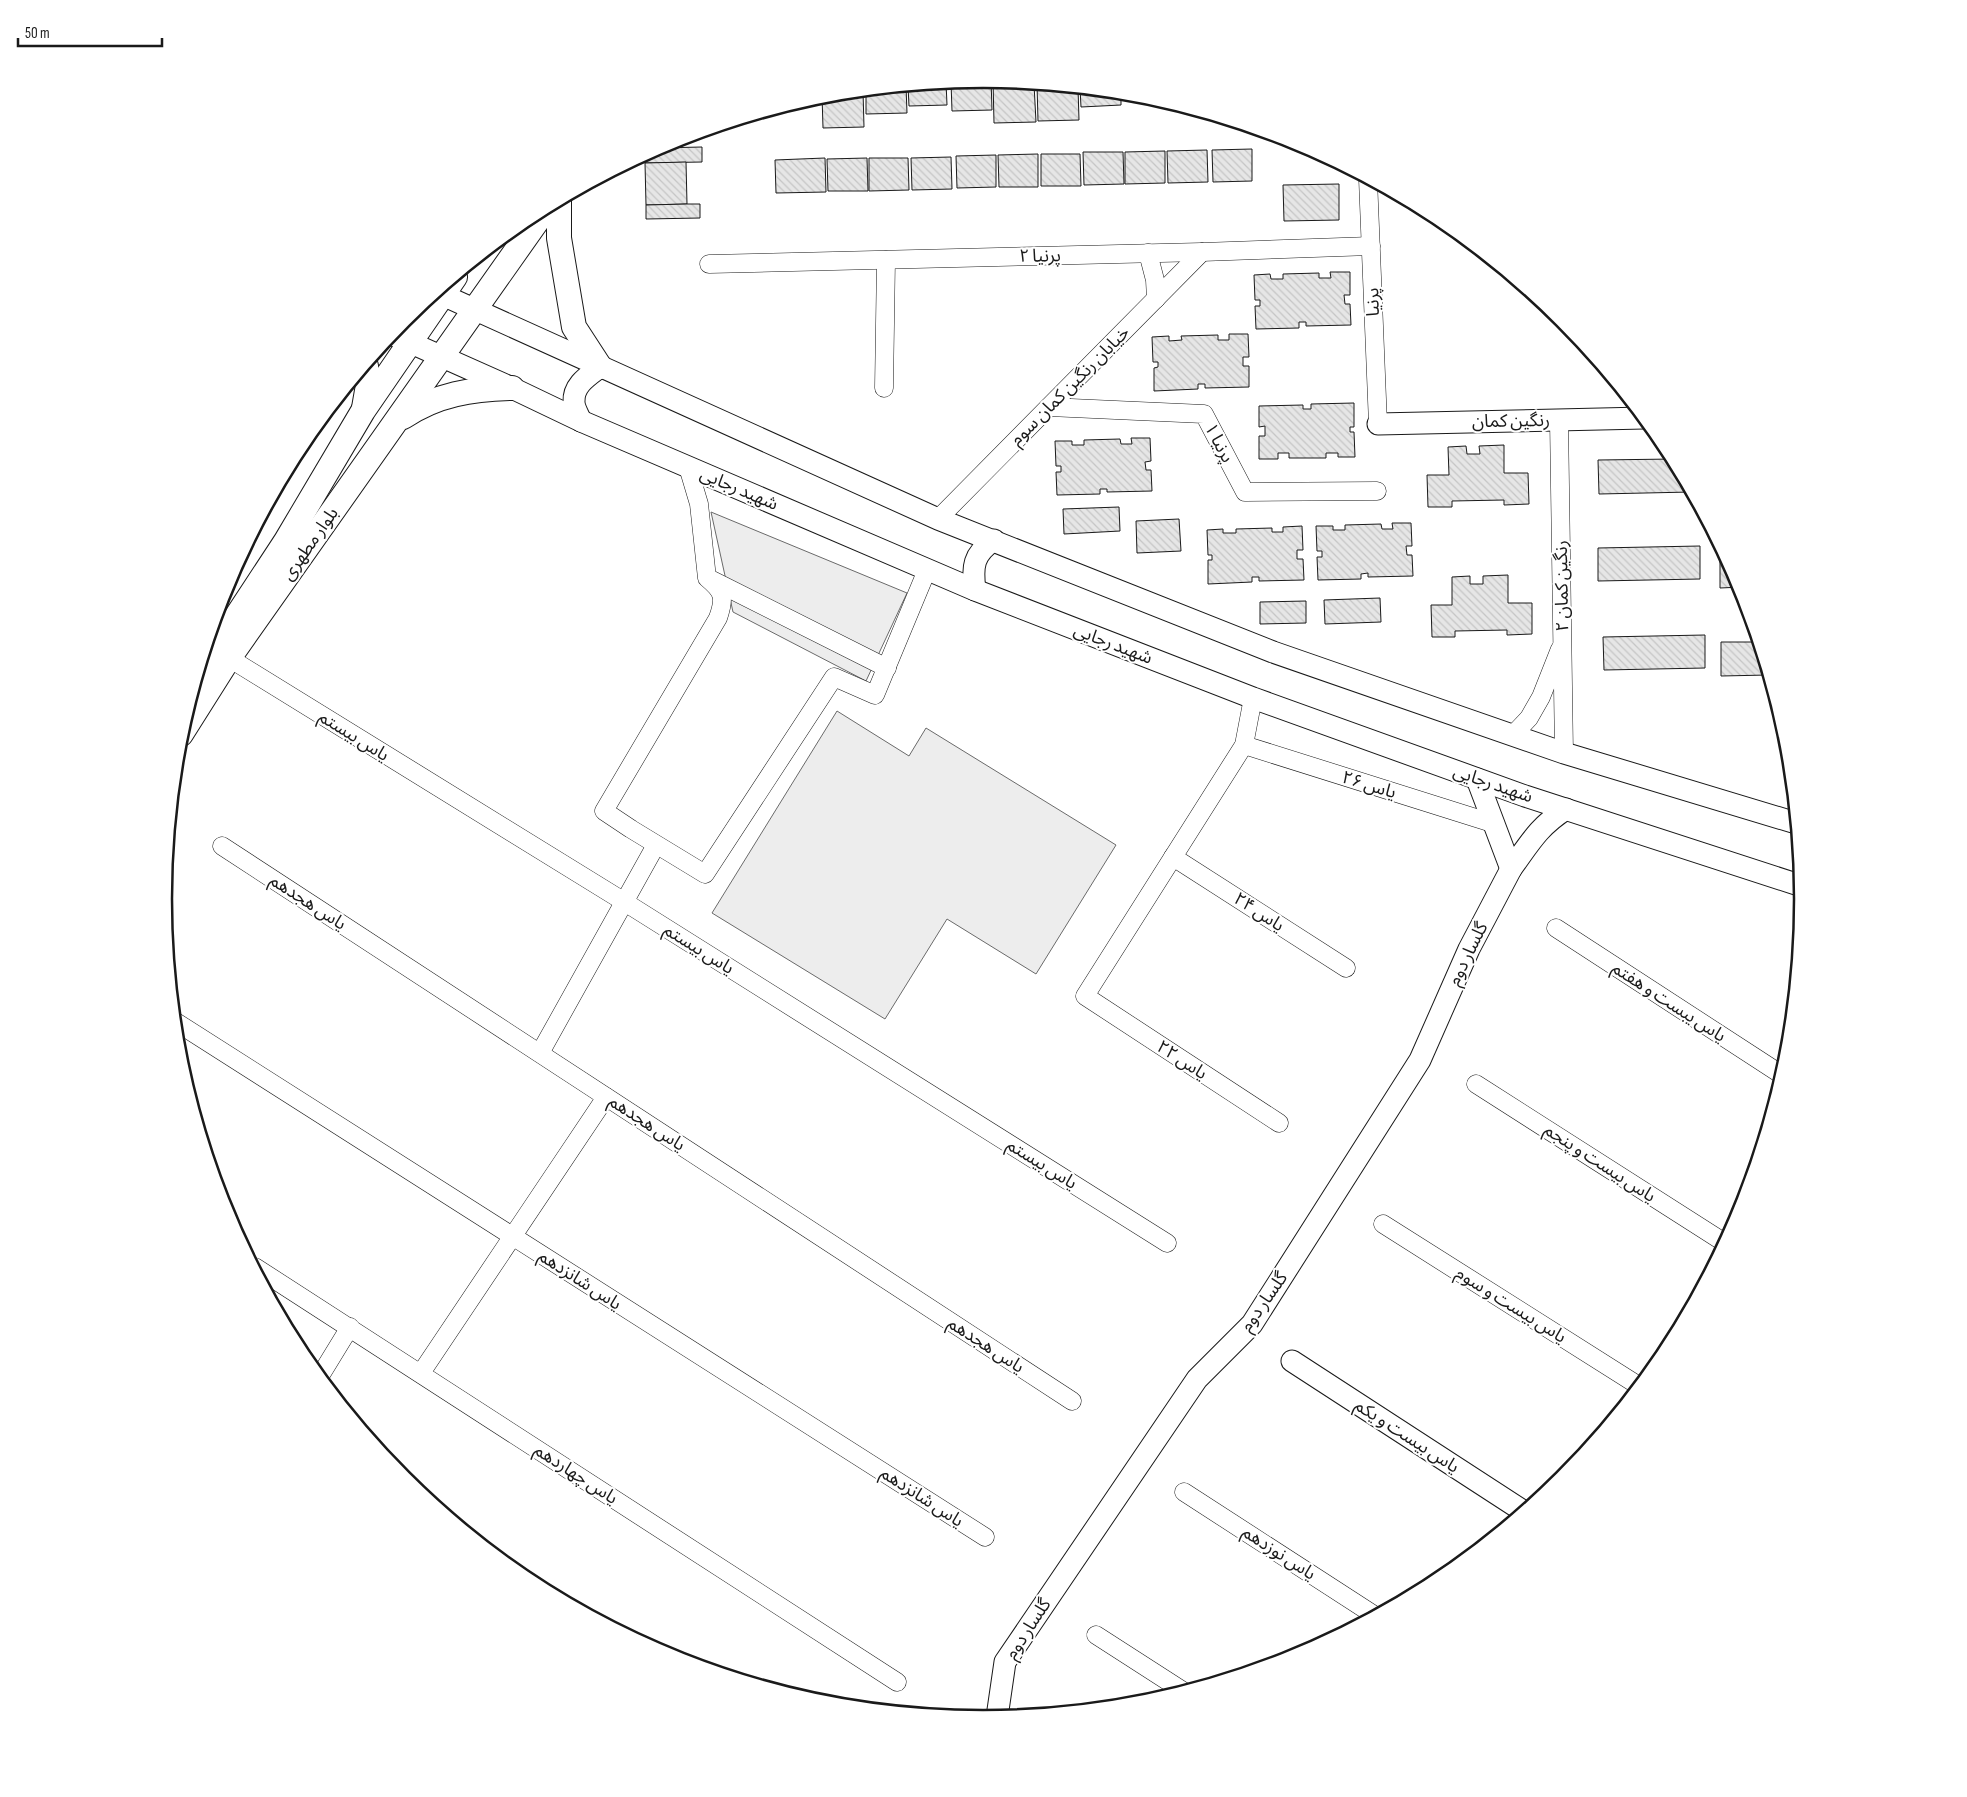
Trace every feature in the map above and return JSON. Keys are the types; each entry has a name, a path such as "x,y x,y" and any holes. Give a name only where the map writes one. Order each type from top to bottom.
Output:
{"main road":[{"path":"559,208 559,238 574,328 600,367"},
{"name":"بلوار مطهری","path":"195,712 228,658 536,222"},
{"name":"بلوار مطهری","path":"210,656 286,541 364,411 401,338 423,313"},
{"path":"364,411 368,385 367,373"},
{"path":"397,421 414,409 451,394 470,390 512,388"}],"street":[{"name":"پرنیا","path":"1368,185 1378,424"},
{"name":"پرنیا ۲","path":"709,264 1148,254 1370,246"},
{"name":"خیابان رنگین کمان سوم","path":"938,519 1202,252"},
{"path":"1148,254 1155,280 1156,299"},
{"path":"884,388 886,260"},
{"path":"448,290 473,309 938,519 1273,652 1564,753 1791,821"},
{"name":"شهید رجایی","path":"401,338 582,421 975,590 1253,698 1477,779 1794,883"},
{"path":"582,421 574,402 577,388 584,378 600,367"},
{"name":"پرنیا ۱","path":"1049,407 1204,414 1245,492 1377,491"},
{"name":"رنگین کمان","path":"1378,424 1636,418"},
{"name":"رنگین کمان ۲","path":"1559,420 1564,753"},
{"path":"688,467 699,504 707,578 718,587 723,602 718,618 604,811 705,874 834,677 876,695 928,570"},
{"path":"975,590 973,573 975,561 984,547 994,540"},
{"path":"707,578 887,668"},
{"path":"1513,735 1529,718 1541,697 1563,641"},
{"name":"یاس بیستم","path":"228,658 624,901 1167,1243"},
{"path":"1173,856 1244,745 1253,698"},
{"name":"یاس ۲۶","path":"1244,745 1495,824"},
{"path":"1477,779 1511,869"},
{"name":"گلسار دوم","path":"998,1709 1005,1662 1196,1379 1252,1324 1420,1060 1469,949 1511,869 1537,832 1548,820 1566,809"},
{"path":"540,1054 656,845"},
{"name":"یاس هجدهم","path":"222,846 1072,1401"},
{"name":"یاس ۲۴","path":"1173,856 1346,968"},
{"name":"یاس ۲۲","path":"1173,856 1085,996 1279,1123"},
{"name":"یاس یبست و هفتم","path":"1556,928 1776,1072"},
{"name":"یاس شانزدهم","path":"183,1026 985,1537"},
{"name":"یاس بیست و پنجم","path":"1476,1084 1719,1239"},
{"path":"421,1373 606,1097"},
{"name":"یاس بیست و سوم","path":"1383,1224 1633,1383"},
{"name":"یاس چهاردهم","path":"264,1272 897,1682"},
{"path":"324,1370 350,1327"},
{"name":"یاس بیست و یکم","path":"1292,1361 1518,1508"},
{"name":"یاس نوزدهم","path":"1184,1492 1369,1612"},
{"path":"1096,1635 1176,1686"}],"shaded area":[{"path":"711,512 907,593 866,681 733,612"},
{"path":"837,711 909,756 926,728 1116,845 1036,974 947,919 885,1019 712,913"}],"building":[{"path":"991,88 992,110 952,111 951,89"},
{"path":"993,88 1034,89 1036,122 994,123"},
{"path":"946,89 947,105 909,106 908,91"},
{"path":"1037,89 1078,93 1079,120 1038,121"},
{"path":"906,91 907,113 866,114 866,96"},
{"path":"1080,93 1121,99 1121,105 1081,107"},
{"path":"863,97 864,127 823,128 822,104"},
{"path":"702,147 702,162 645,163 645,162 677,148"},
{"path":"1252,149 1252,181 1213,182 1212,150"},
{"path":"1207,150 1208,182 1168,183 1167,151"},
{"path":"1165,151 1165,183 1125,184 1125,152"},
{"path":"1083,152 1123,152 1124,184 1084,185"},
{"path":"1038,154 1038,187 999,187 998,155"},
{"path":"1041,154 1080,154 1081,186 1041,186"},
{"path":"996,155 996,187 957,188 956,156"},
{"path":"951,157 952,189 912,190 911,158"},
{"path":"825,158 826,192 776,193 775,160"},
{"path":"867,158 868,191 828,191 827,159"},
{"path":"869,158 908,158 909,190 869,191"},
{"path":"686,162 687,204 646,205 645,163"},
{"path":"1339,184 1339,220 1284,221 1283,185"},
{"path":"700,204 700,218 646,219 646,205"},
{"path":"1330,272 1350,272 1350,295 1344,295 1345,304 1350,304 1351,325 1306,326 1306,322 1299,322 1299,328 1256,329 1255,306 1260,306 1260,300 1255,300 1254,275 1270,274 1271,279 1283,279 1283,274 1319,273 1319,278 1331,278"},
{"path":"1229,334 1248,334 1249,357 1243,357 1243,366 1249,366 1249,387 1205,388 1205,384 1198,384 1198,389 1154,391 1154,368 1158,367 1158,362 1153,362 1152,337 1169,336 1169,341 1182,340 1181,336 1218,335 1218,340 1229,340"},
{"path":"1354,403 1354,427 1350,427 1350,432 1354,432 1355,457 1338,457 1338,453 1326,453 1326,458 1289,458 1289,453 1278,453 1278,459 1259,459 1259,436 1265,436 1265,426 1259,427 1259,406 1303,405 1303,409 1311,409 1311,404"},
{"path":"1131,438 1150,438 1151,461 1145,462 1146,470 1151,470 1152,491 1107,492 1107,489 1100,489 1100,494 1057,495 1056,472 1061,472 1061,466 1056,466 1055,441 1072,441 1072,445 1084,445 1084,440 1120,439 1121,444 1132,444"},
{"path":"1504,445 1504,473 1528,473 1529,504 1504,505 1504,500 1452,501 1452,507 1428,507 1427,475 1449,475 1448,447 1466,446 1467,454 1480,454 1479,446"},
{"path":"1665,459 1685,492 1599,494 1598,460"},
{"path":"1119,507 1120,531 1064,534 1063,509"},
{"path":"1179,519 1181,551 1137,553 1136,521"},
{"path":"1392,523 1411,523 1412,546 1406,546 1407,555 1412,555 1413,576 1368,577 1368,573 1361,574 1361,579 1318,580 1317,557 1322,557 1322,551 1317,551 1316,526 1333,526 1333,530 1345,530 1345,525 1381,524 1382,529 1393,529"},
{"path":"1302,526 1303,550 1297,550 1297,559 1303,559 1304,580 1259,581 1259,577 1252,577 1252,582 1208,584 1208,560 1212,560 1212,555 1208,555 1207,530 1223,529 1223,533 1236,533 1236,529 1272,528 1272,532 1283,532 1283,527"},
{"path":"1700,546 1700,579 1598,581 1598,548"},
{"path":"1720,560 1733,587 1720,588"},
{"path":"1508,575 1508,603 1532,603 1532,634 1507,635 1507,630 1455,631 1455,637 1432,637 1431,605 1452,605 1452,577 1470,576 1470,584 1483,584 1483,576"},
{"path":"1380,598 1381,622 1325,624 1324,600"},
{"path":"1306,601 1306,623 1260,624 1260,602"},
{"path":"1705,635 1705,668 1604,670 1603,637"},
{"path":"1721,642 1752,642 1763,675 1721,676"}]}
